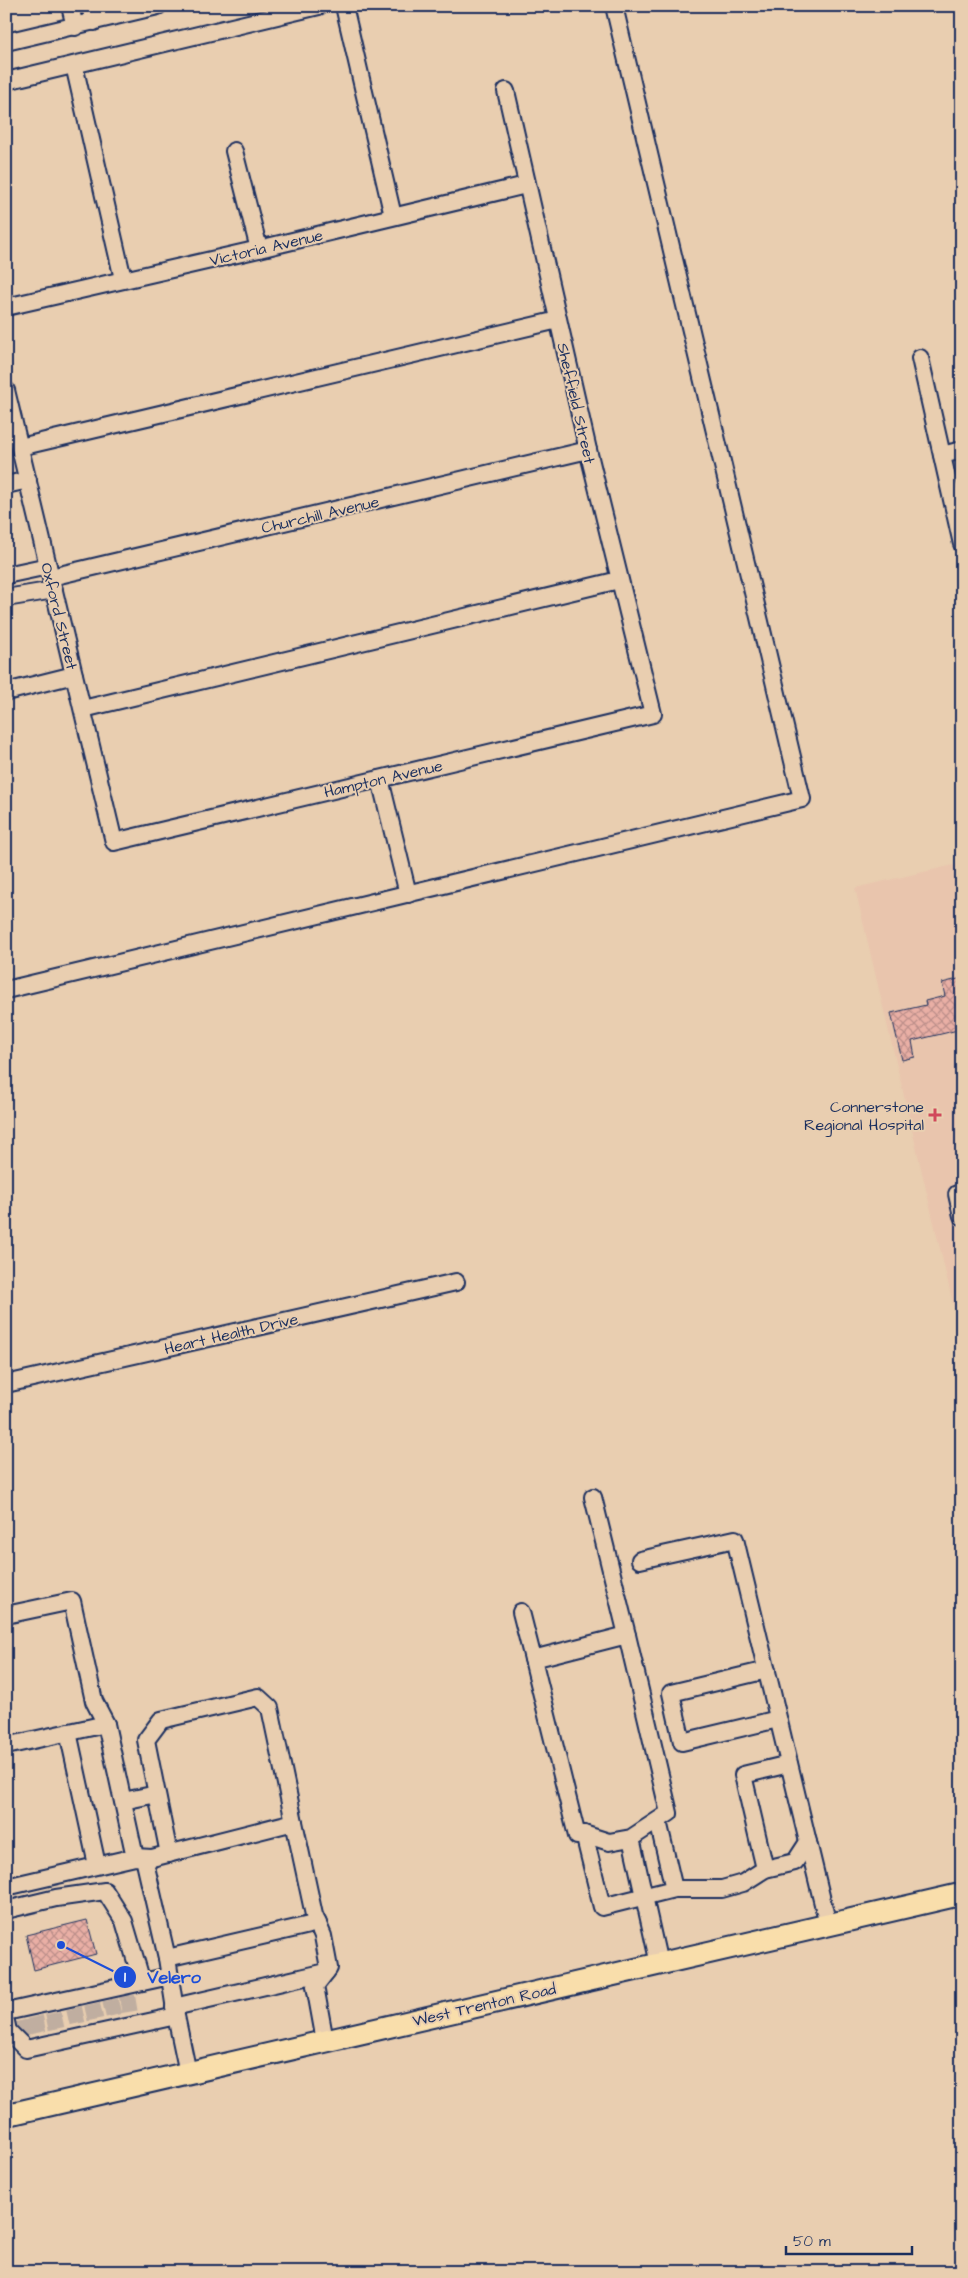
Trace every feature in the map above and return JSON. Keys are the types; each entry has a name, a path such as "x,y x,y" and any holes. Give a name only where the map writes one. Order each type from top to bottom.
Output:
{"main road":[{"name":"West Trenton Road","path":"6,2115 962,1894"}],"street":[{"path":"70,6 75,26"},
{"path":"6,42 75,26 92,14 158,6"},
{"path":"6,81 319,6"},
{"path":"344,6 393,216"},
{"path":"6,990 802,799 614,6"},
{"path":"74,65 123,279"},
{"name":"Sheffield Street","path":"506,91 526,186 588,450 653,714"},
{"path":"234,152 259,250"},
{"name":"Victoria Avenue","path":"6,307 123,279 259,250 393,216 526,186"},
{"path":"20,447 558,320"},
{"path":"920,358 962,544"},
{"name":"Oxford Street","path":"6,390 114,842"},
{"name":"Churchill Avenue","path":"6,598 51,578 588,450"},
{"path":"942,455 962,450"},
{"path":"6,485 28,480"},
{"name":"Churchill Avenue","path":"6,574 51,578"},
{"path":"83,709 619,580"},
{"path":"6,692 74,675"},
{"name":"Hampton Avenue","path":"114,842 653,714"},
{"path":"380,779 408,894"},
{"path":"957,1194 962,1216"},
{"name":"Heart Health Drive","path":"6,1384 456,1282"},
{"path":"521,1612 577,1836 584,1834 608,1842 630,1838 669,1813 593,1497"},
{"path":"640,1560 735,1539 828,1925"},
{"path":"6,1615 72,1601 94,1701 106,1724 123,1802 167,1958 175,2011 188,2073"},
{"path":"533,1660 627,1635"},
{"path":"767,1670 671,1693 682,1742 778,1719"},
{"path":"169,1854 146,1740 161,1720 258,1697 270,1708 294,1822 318,1923 323,1936 329,1968 315,1986 325,2041"},
{"path":"6,1746 106,1724"},
{"path":"68,1732 97,1866"},
{"path":"765,1869 743,1775 789,1764"},
{"path":"123,1802 157,1794"},
{"path":"658,1821 674,1889"},
{"path":"6,1887 140,1857 169,1854 294,1822"},
{"path":"584,1834 602,1907 674,1889 722,1888 744,1883 765,1869 795,1862 808,1842"},
{"path":"630,1838 659,1964"},
{"path":"6,1910 56,1898 105,1891 124,1921 142,1982"},
{"path":"167,1958 318,1923"},
{"path":"170,1976 142,1982 126,1991 20,2015 8,2031 33,2042 175,2011 326,1972"}],"shaded area":[{"name":"Connerstone Regional Hospital","path":"962,863 962,1342 855,888"}],"building":[{"path":"962,978 962,1029 912,1041 915,1057 902,1060 891,1013 926,1005 925,1001 945,996 942,983"},
{"path":"87,1920 96,1954 34,1970 26,1935"}],"tunnel":[{"path":"127,1996 130,2014"},
{"path":"110,2000 114,2017"},
{"path":"92,2004 96,2022"},
{"path":"74,2008 78,2026"},
{"path":"53,2013 57,2031"},
{"path":"35,2017 39,2036"},
{"path":"20,2021 24,2039"}],"place":[{"name":"Connerstone Regional Hospital","path":"935,1115"},
{"name":"Velero","path":"61,1945"}]}
